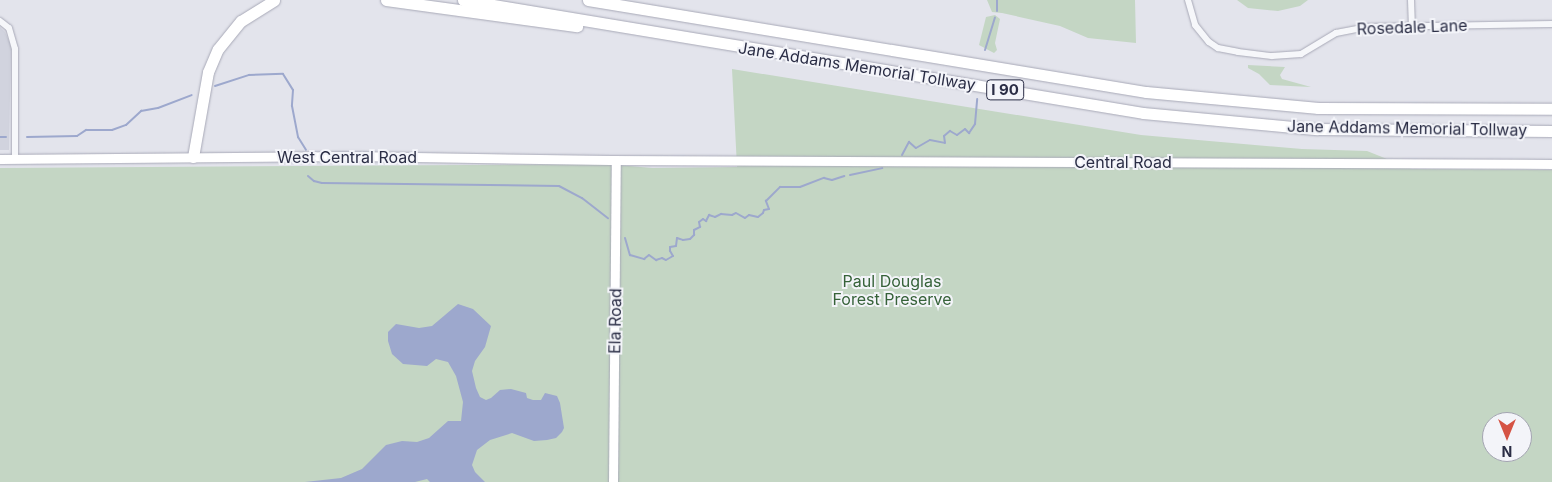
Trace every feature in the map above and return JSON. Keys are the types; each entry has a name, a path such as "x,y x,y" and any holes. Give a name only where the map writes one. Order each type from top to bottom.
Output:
{"highway":[{"path":"193,157 208,72 218,49 241,21 274,0"},
{"path":"386,0 543,22 701,40"},
{"name":"Jane Addams Memorial Tollway","path":"463,0 1143,113 1317,129 1552,131"},
{"name":"Jane Addams Memorial Tollway","path":"588,0 1175,95 1318,108 1552,109"}],"street":[{"name":"Rosedale Lane","path":"1188,0 1191,15 1202,36 1218,48 1238,52 1286,56 1301,54 1336,33 1349,29 1552,24"},
{"path":"1412,0 1412,26"},
{"path":"0,21 9,28 15,42 16,158"},
{"name":"West Central Road","path":"0,158 354,156 694,161"},
{"name":"Ela Road","path":"613,482 616,160"},
{"name":"Central Road","path":"694,161 1552,164"}],"shaded area":[{"path":"0,27 5,32 11,46 9,150 0,150"}],"green space":[{"path":"987,0 1135,0 1136,43 1088,38 1060,26 992,12"},
{"path":"1237,0 1308,0 1300,6 1278,11 1248,8"},
{"path":"995,15 1000,19 995,43 997,50 994,53 979,45 986,17"},
{"path":"1248,65 1285,67 1280,75 1282,79 1311,87 1270,85 1259,74 1248,68"},
{"name":"Paul Douglas Forest Preserve","path":"732,69 1141,135 1302,149 1367,151 1412,169 1552,170 1552,482 0,482 0,168 607,164 652,168 737,167"}],"water":[{"path":"458,304 473,309 491,326 485,347 475,361 472,371 480,397 486,400 500,390 511,389 526,393 527,398 533,400 541,400 545,393 557,396 564,428 562,432 556,438 547,440 534,441 512,433 490,440 477,450 472,465 475,472 485,482 430,482 427,479 415,482 305,482 341,478 362,469 386,445 402,441 417,442 429,438 448,421 461,421 463,402 456,376 448,362 436,359 427,366 403,364 392,354 388,341 388,332 396,324 419,328 432,326"}],"waterway":[{"path":"997,0 997,11"},
{"path":"985,50 995,18"},
{"path":"215,86 249,75 283,74 293,90 292,106 298,137 306,150"},
{"path":"27,137 77,136 86,130 112,130 126,125 141,111 158,108 192,95"},
{"path":"902,155 909,142 916,148 930,140 945,143 944,136 950,131 957,135 965,129 969,133 975,124 977,99"},
{"path":"0,137 6,137"},
{"path":"850,175 882,168"},
{"path":"308,176 314,181 322,183 559,186 582,198 608,218"},
{"path":"625,238 630,255 644,259 649,255 656,260 662,258 666,260 673,256 670,247 676,246 677,238 683,240 690,239 694,235 694,230 700,227 699,222 703,219 706,221 709,215 715,217 721,214 732,215 736,213 745,218 749,215 758,217 764,210 769,209 766,201 780,187 800,187 824,178 832,180 844,176"}]}
